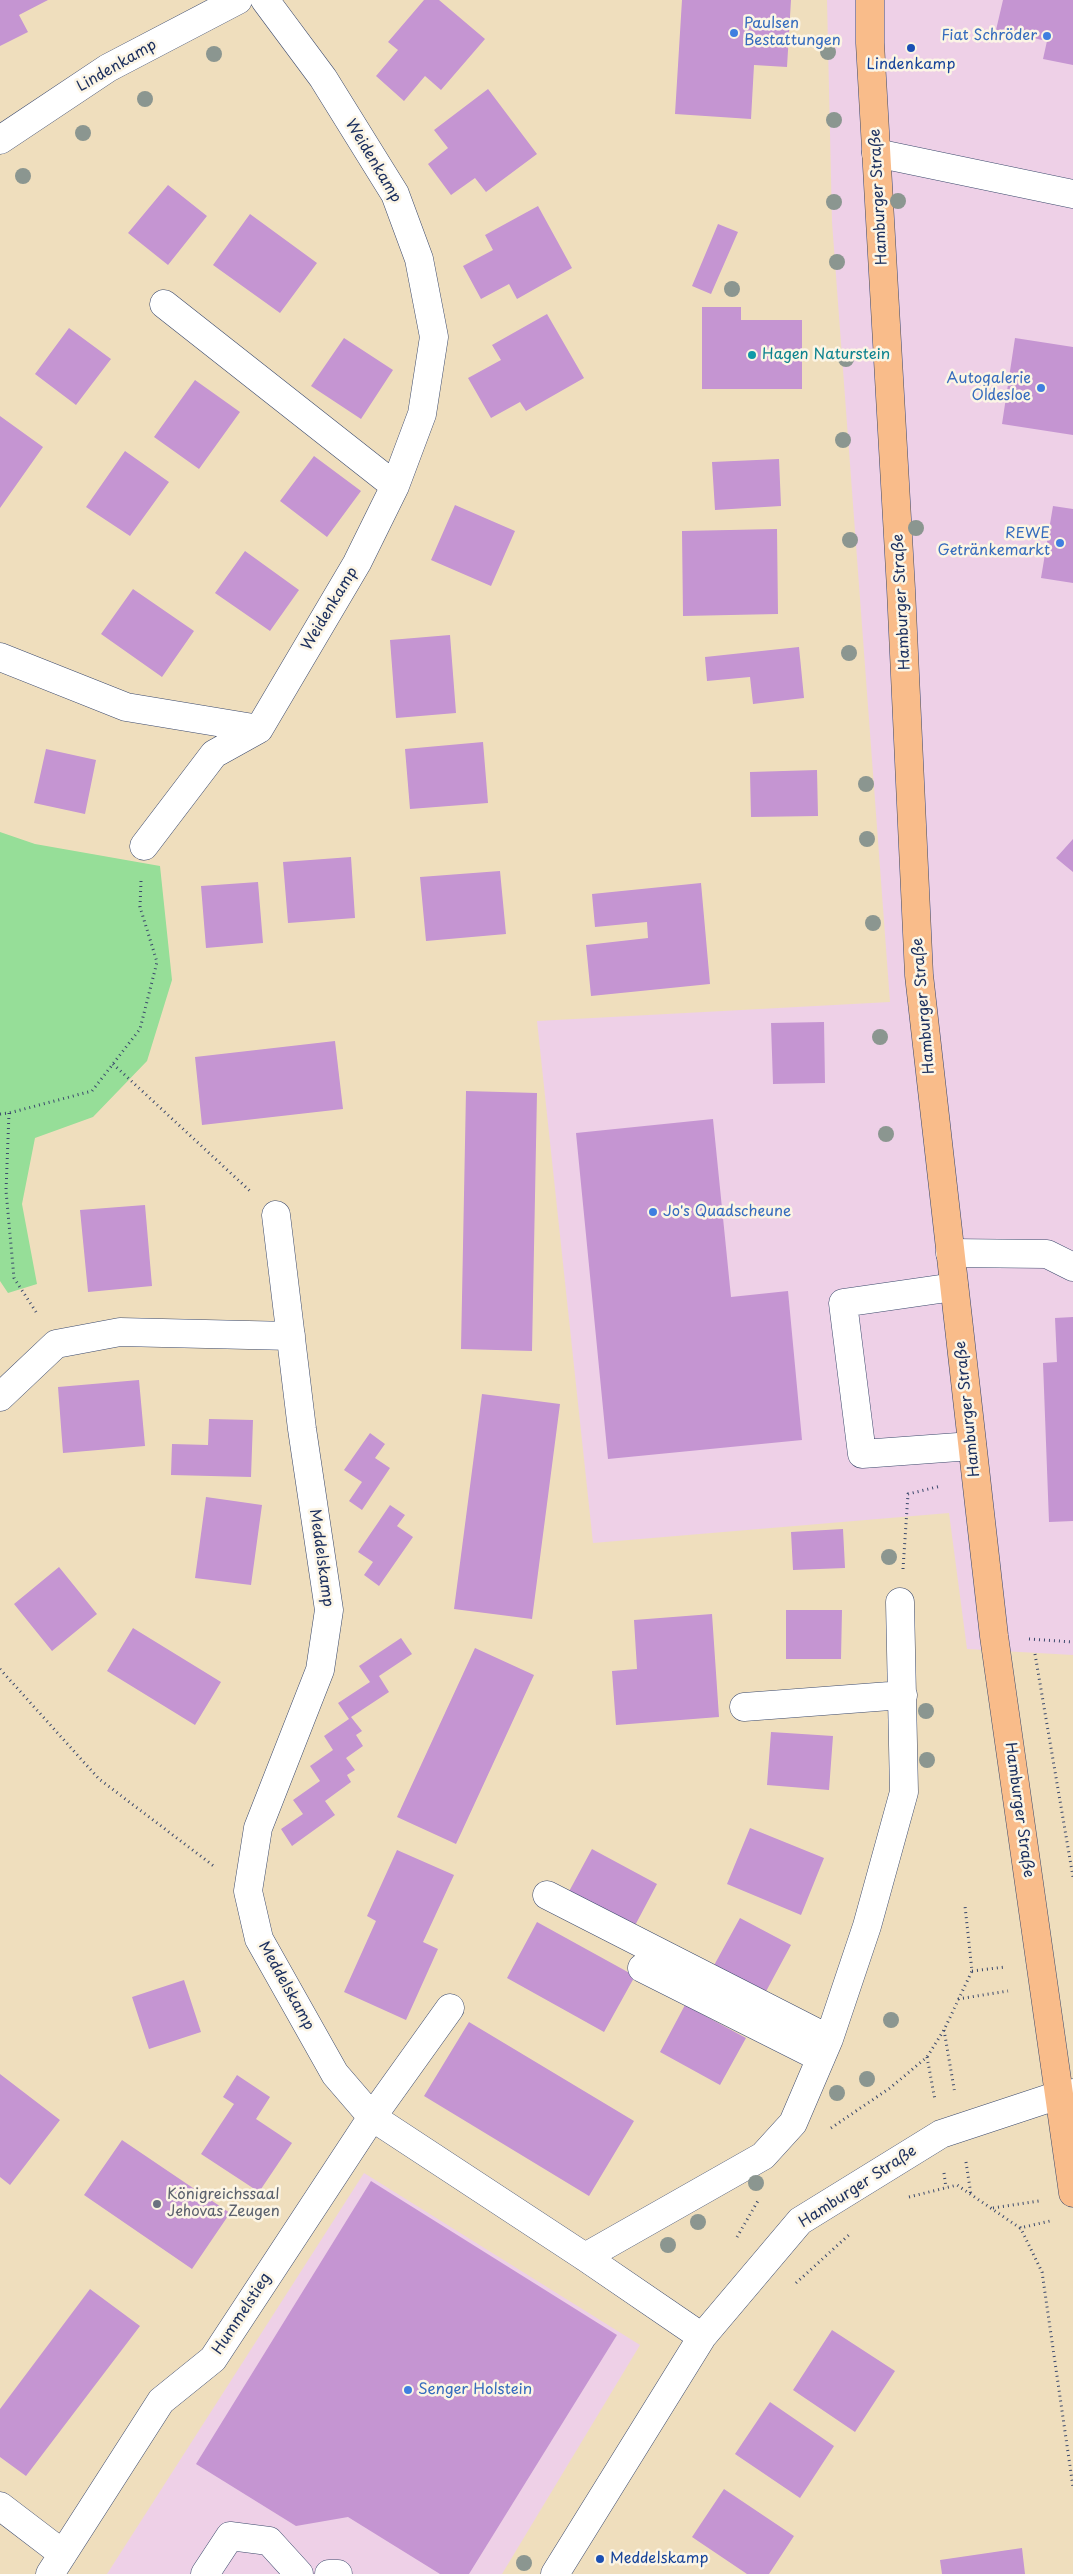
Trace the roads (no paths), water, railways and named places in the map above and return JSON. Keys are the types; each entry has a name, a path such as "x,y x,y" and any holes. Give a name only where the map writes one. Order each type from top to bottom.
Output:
{"main road":[{"name":"Hamburger Straße","path":"870,0 870,43 901,590 919,975 994,1636 1066,2094"},
{"path":"1066,2094 1073,2193"}],"street":[{"name":"Lindenkamp","path":"0,140 108,68 238,0"},
{"name":"Weidenkamp","path":"259,729 357,563 395,486 422,414 434,337 419,259 395,194 323,78 265,0"},
{"path":"876,154 1073,194"},
{"path":"164,304 395,486"},
{"path":"0,657 126,708 259,729"},
{"path":"144,846 214,754 259,729"},
{"name":"Meddelskamp","path":"276,1215 329,1610 320,1670 258,1828 248,1891 259,1939 335,2074 372,2117 585,2257 702,2337"},
{"path":"950,1253 1047,1254 1073,1267"},
{"path":"954,1287 842,1303 862,1454 972,1446"},
{"path":"0,1397 56,1344 120,1332 291,1336"},
{"path":"585,2257 763,2156 793,2123 825,2048 867,1926 904,1792 900,1602"},
{"path":"744,1707 903,1695"},
{"path":"547,1895 825,2048"},
{"path":"642,1968 825,2048"},
{"name":"Hummelstieg","path":"56,2564 160,2402 213,2359 372,2117 450,2008"},
{"name":"Hamburger Straße","path":"555,2574 702,2337 800,2221 941,2134 1066,2094"},
{"path":"0,2506 56,2564"},
{"path":"205,2574 230,2536 269,2541 299,2574"},
{"path":"330,2574 338,2574"}],"place":[{"name":"Paulsen Bestattungen","path":"734,33"},
{"name":"Fiat Schröder","path":"1047,36"},
{"name":"Lindenkamp","path":"911,48"},
{"name":"Hagen Naturstein","path":"752,355"},
{"name":"Autogalerie Oldesloe","path":"1041,388"},
{"name":"REWE Getränkemarkt","path":"1060,543"},
{"name":"Jo's Quadscheune","path":"653,1212"},
{"name":"Königreichssaal Jehovas Zeugen","path":"157,2204"},
{"name":"Senger Holstein","path":"408,2390"},
{"name":"Meddelskamp","path":"600,2559"}]}
